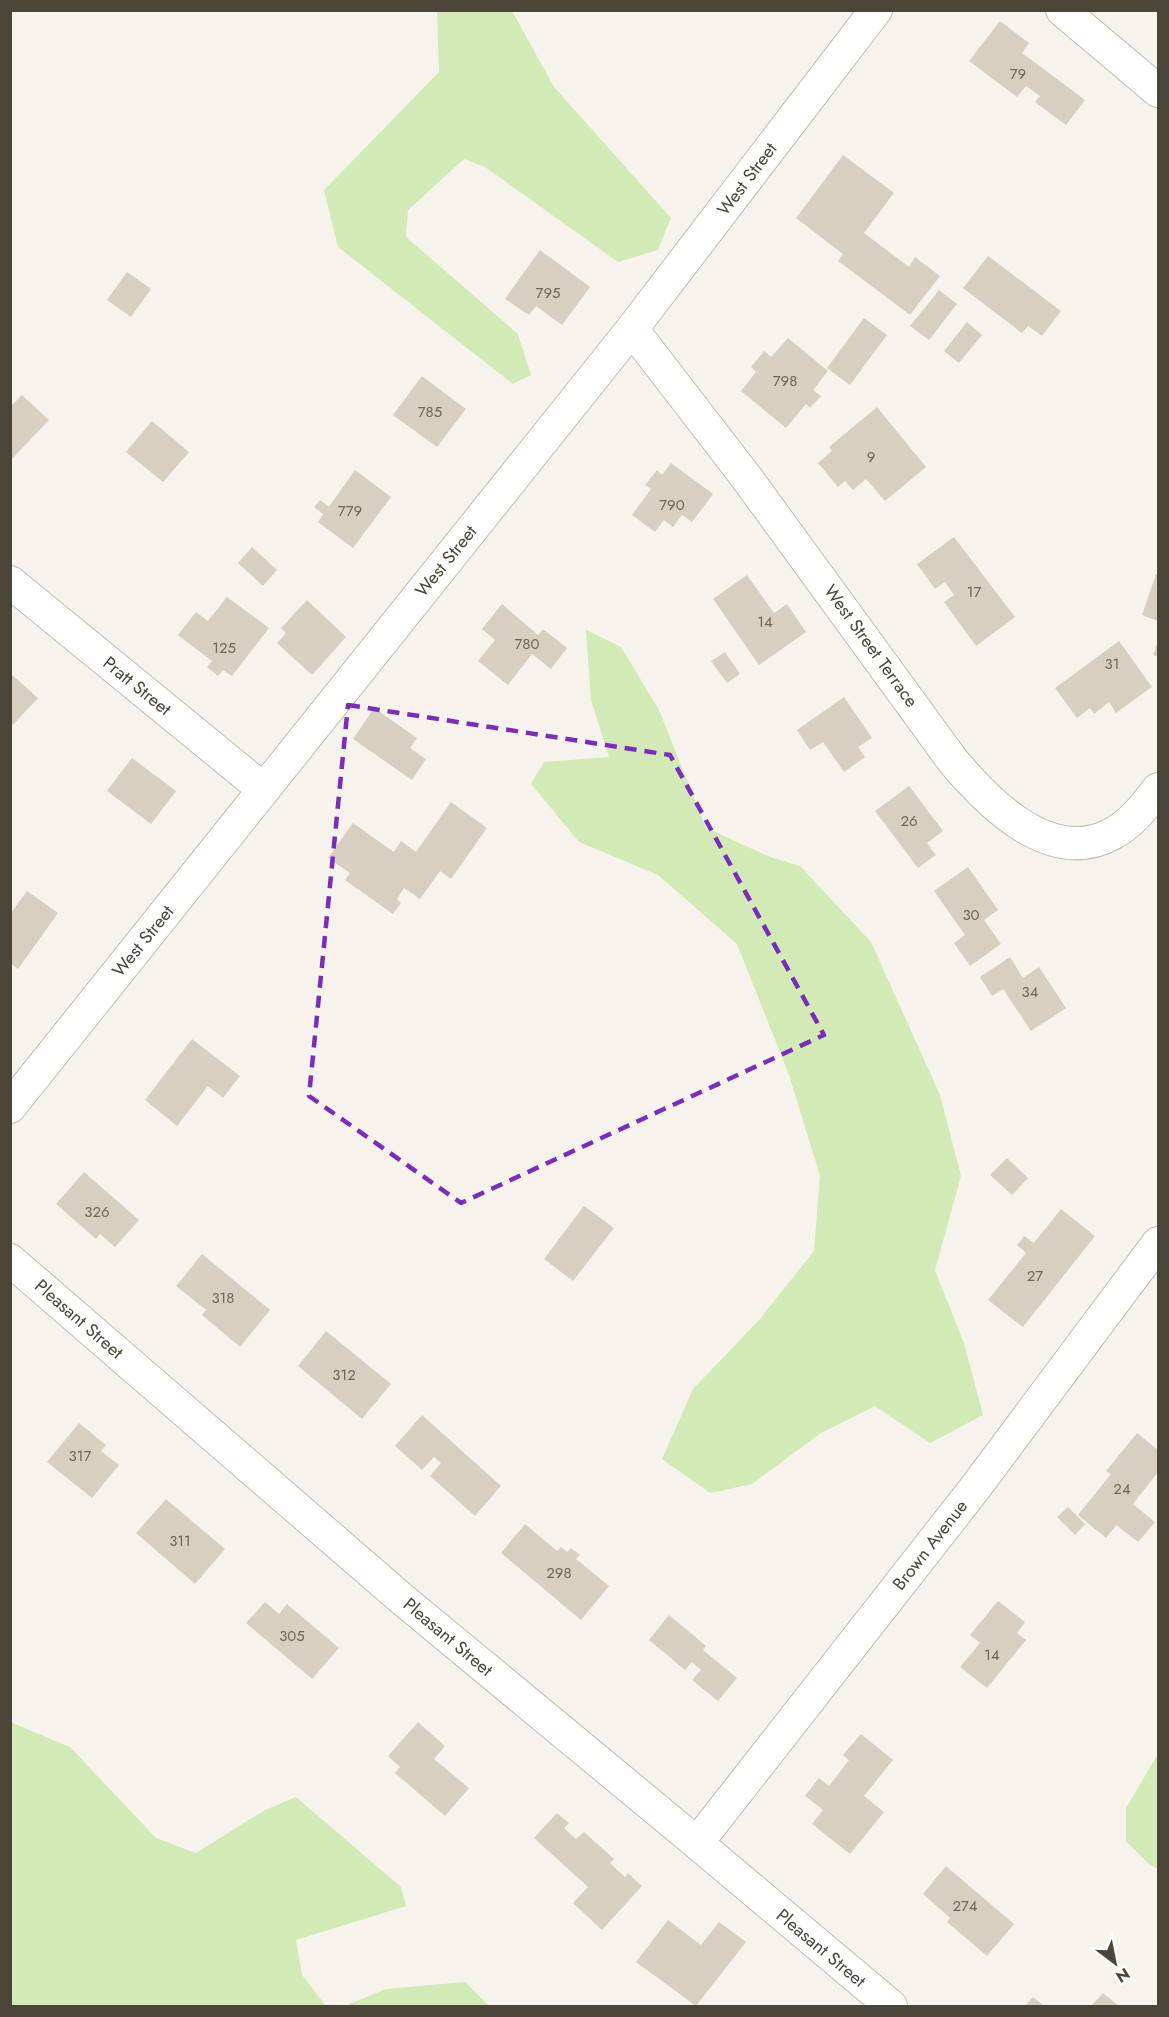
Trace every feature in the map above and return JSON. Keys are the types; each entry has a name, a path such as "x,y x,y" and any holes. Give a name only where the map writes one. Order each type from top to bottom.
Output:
{"street":[{"name":"West Street","path":"10,1107 632,329 876,10"},
{"path":"1062,10 1158,91"},
{"name":"West Street Terrace","path":"632,329 746,477 953,761 986,798 1005,814 1033,832 1061,841 1088,843 1122,828 1133,819 1158,789"},
{"name":"Pratt Street","path":"10,582 263,789"},
{"name":"Brown Avenue","path":"697,1843 975,1488 1158,1243"},
{"name":"Pleasant Street","path":"10,1260 402,1599 891,2007"}],"highlighted area":[{"path":"348,705 670,755 824,1035 461,1203 309,1096"}],"green space":[{"path":"437,11 512,11 554,87 671,218 658,250 618,262 485,167 464,159 408,210 406,237 518,334 531,375 513,384 338,247 324,190 439,72"},
{"path":"586,630 621,647 659,710 706,828 770,857 800,866 871,942 940,1095 961,1176 935,1270 964,1343 983,1415 930,1443 875,1406 821,1433 752,1484 710,1493 662,1459 693,1389 759,1320 814,1251 820,1176 789,1075 737,944 658,875 579,842 531,784 544,762 609,757 591,700"},
{"path":"10,1722 70,1747 156,1838 196,1853 265,1810 296,1797 401,1887 406,1906 296,1940 302,1975 326,2006 11,2006"},
{"path":"1158,1754 1158,1869 1149,1864 1126,1841 1126,1808"},
{"path":"465,1982 489,2006 345,2006 386,1989"}],"building":[{"path":"1000,21 1029,43 1022,53 1085,100 1066,125 1035,102 1040,96 1026,86 1017,97 969,61"},
{"path":"843,155 894,193 864,233 909,267 915,257 940,276 910,315 838,261 843,254 796,218"},
{"path":"540,250 590,287 562,325 536,306 529,315 505,299"},
{"path":"988,256 1061,311 1042,336 1028,326 1022,333 963,288"},
{"path":"127,272 151,289 131,317 107,300"},
{"path":"939,290 957,304 929,340 910,326"},
{"path":"864,318 887,335 850,385 827,368"},
{"path":"967,322 982,335 959,363 944,351"},
{"path":"788,338 828,371 813,390 821,396 810,408 806,404 786,428 741,391 756,372 751,367 764,351 771,357"},
{"path":"422,376 466,409 437,447 393,415"},
{"path":"22,395 49,420 10,461 10,407"},
{"path":"877,407 926,467 885,501 866,479 853,490 845,481 838,487 818,463 832,451 829,447"},
{"path":"152,421 189,452 163,482 126,452"},
{"path":"671,463 713,494 692,522 682,515 673,527 664,520 655,532 632,515 651,489 645,485 657,470 662,475"},
{"path":"355,470 391,497 353,548 318,522 323,514 314,507 320,500 329,507"},
{"path":"954,537 1015,617 976,646 944,602 954,595 945,582 935,589 917,564"},
{"path":"252,547 277,570 263,586 238,563"},
{"path":"1156,574 1158,574 1158,621 1142,615"},
{"path":"747,575 774,613 787,604 806,632 759,665 713,599"},
{"path":"227,597 269,628 232,676 223,670 218,676 207,667 212,661 178,635 196,612 208,621"},
{"path":"307,600 346,637 312,675 277,643 286,633 281,628"},
{"path":"502,604 538,635 543,629 567,648 551,669 532,654 508,685 478,661 495,640 482,629"},
{"path":"1119,641 1152,687 1116,713 1109,702 1094,714 1090,708 1077,718 1055,688"},
{"path":"1158,641 1158,657 1153,655"},
{"path":"725,652 740,674 727,683 711,661"},
{"path":"10,673 38,698 10,728"},
{"path":"844,697 872,738 858,747 865,757 844,772 823,742 810,750 797,730"},
{"path":"374,708 417,738 410,748 426,759 412,780 353,739"},
{"path":"132,758 176,791 151,824 107,791"},
{"path":"909,786 943,831 927,843 936,855 918,868 875,811"},
{"path":"451,802 487,828 451,879 440,871 420,899 404,888 397,899 401,903 393,914 345,880 350,873 328,858 353,823 394,852 401,841 416,852"},
{"path":"968,867 998,910 984,920 1001,944 970,966 954,943 965,935 934,891"},
{"path":"27,891 58,913 18,969 10,963 10,914"},
{"path":"1010,957 1023,978 1039,967 1066,1008 1031,1031 1003,989 992,996 980,977"},
{"path":"192,1039 240,1076 223,1098 208,1086 177,1126 145,1100"},
{"path":"1007,1158 1028,1178 1012,1195 990,1175"},
{"path":"84,1172 139,1220 115,1247 100,1234 96,1239 56,1204"},
{"path":"584,1206 614,1228 573,1281 544,1259"},
{"path":"1061,1209 1095,1236 1023,1327 988,1300 1026,1253 1017,1245 1024,1236 1034,1243"},
{"path":"202,1254 270,1310 240,1347 202,1315 206,1310 176,1286"},
{"path":"326,1331 391,1384 362,1419 298,1366"},
{"path":"422,1415 501,1486 475,1516 430,1476 441,1463 434,1457 422,1470 395,1446"},
{"path":"79,1423 106,1445 101,1451 119,1465 92,1498 47,1462"},
{"path":"1137,1433 1158,1450 1158,1472 1133,1504 1155,1522 1138,1542 1116,1525 1106,1538 1078,1515 1111,1474 1106,1471"},
{"path":"166,1499 225,1549 195,1584 136,1533"},
{"path":"1068,1507 1085,1524 1075,1535 1057,1517"},
{"path":"525,1524 557,1551 561,1547 567,1552 571,1548 580,1555 576,1559 609,1586 581,1620 501,1553"},
{"path":"998,1601 1025,1622 1017,1633 1026,1640 987,1688 960,1667 980,1643 970,1635"},
{"path":"265,1602 279,1614 287,1604 339,1648 312,1679 246,1623"},
{"path":"669,1615 706,1646 703,1650 737,1678 718,1701 692,1680 701,1670 692,1662 685,1670 649,1640"},
{"path":"418,1722 445,1746 434,1759 469,1788 445,1816 395,1773 400,1767 388,1756"},
{"path":"861,1734 893,1760 864,1796 884,1812 850,1854 812,1824 823,1810 805,1796 819,1778 829,1786 849,1760 843,1755"},
{"path":"557,1813 569,1823 564,1828 576,1839 584,1832 614,1859 610,1863 625,1877 628,1873 642,1886 602,1930 573,1903 588,1887 534,1838"},
{"path":"946,1866 1014,1924 987,1956 947,1922 950,1918 923,1894"},
{"path":"668,1920 701,1945 719,1922 746,1942 696,2006 636,1962"},
{"path":"1103,1993 1119,2006 1091,2006"},
{"path":"1033,1997 1044,2006 1025,2006"}]}
